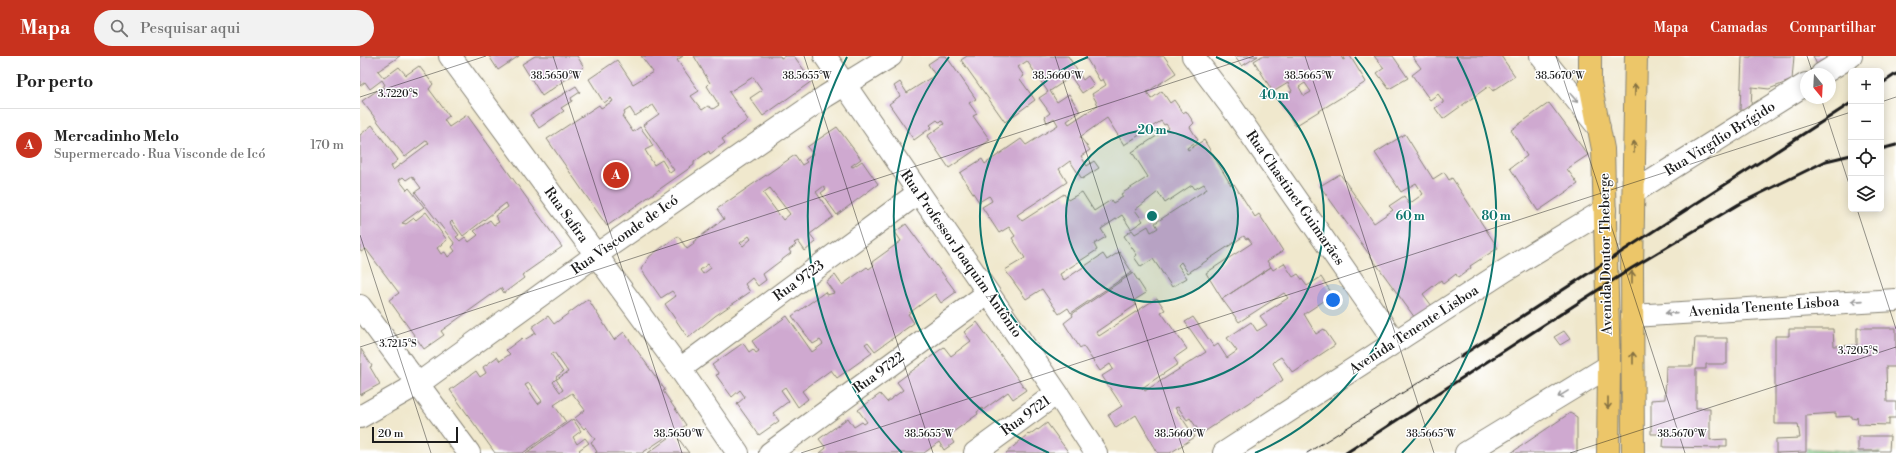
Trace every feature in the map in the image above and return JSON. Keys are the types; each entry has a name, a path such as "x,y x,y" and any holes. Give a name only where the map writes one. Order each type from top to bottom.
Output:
{"main road":[{"name":"Avenida Doutor Theberge","path":"1590,56 1590,83 1603,149 1608,366 1608,453"},
{"name":"Avenida Doutor Theberge","path":"1633,453 1632,316 1636,56"}],"street":[{"name":"Rua Safira","path":"450,56 680,369 738,453"},
{"name":"Rua Professor Joaquim Antônio","path":"825,56 1057,393 1096,453"},
{"name":"Rua Visconde de Icó","path":"360,417 418,384 596,255 788,122 892,56"},
{"name":"Rua Chastinet Guimarães","path":"1193,56 1233,108 1395,342"},
{"path":"1542,56 1599,128"},
{"path":"1832,68 1851,56"},
{"name":"Rua Virgílio Brígido","path":"1634,192 1800,88"},
{"name":"Rua 9723","path":"680,369 918,193"},
{"name":"Avenida Tenente Lisboa","path":"1224,453 1506,270 1605,210"},
{"name":"Rua 9722","path":"770,453 988,293"},
{"name":"Avenida Tenente Lisboa","path":"1632,316 1896,300"},
{"path":"360,306 469,453"},
{"path":"1466,453 1608,366"},
{"name":"Rua 9721","path":"975,453 1057,393"}],"green space":[{"path":"1798,448 1881,453 1798,453"}],"building":[{"path":"360,56 400,56 378,71 384,78 399,67 406,75 419,66 433,84 429,89 449,116 444,120 449,127 467,115 562,247 522,275 524,278 504,293 501,288 441,331 444,335 424,349 389,300 399,293 366,249 361,252 360,250 360,135 372,125 398,160 391,166 393,170 429,143 427,140 405,157 362,101 385,85 382,80 370,89 365,82 360,86","holes":["412,176 421,188 415,192 455,244 452,247 455,251 448,257 445,252 441,254 437,248 447,240 426,212 416,220 414,218 406,224 402,223 424,207 409,188 407,190 399,180 403,177 406,180","506,203 508,207 495,216 499,222 494,225 490,220 474,231 478,235 469,242 465,237 460,241 456,237 459,235 450,223 452,221 463,236"]},
{"path":"489,56 519,56 498,70"},
{"path":"535,56 577,56 584,67 542,96 522,64"},
{"path":"641,56 683,56 677,60 699,91 691,96 702,110 708,106 713,109 719,105 707,86 710,83 694,56 780,56 781,58 785,56 794,56 812,81 763,116 750,98 762,90 753,77 729,92 748,120 722,139 725,143 710,154 709,151 694,162 694,165 607,226 547,139 599,105 601,108 613,101 611,98 604,103 589,79 617,60 633,84 653,72","holes":["653,105 659,114 643,125 674,170 670,173 662,160 654,165 645,150 653,146 649,139 640,127 633,132 622,116 625,114 624,112 630,108 635,116"]},
{"path":"940,56 946,56 976,99 969,103 977,114 973,116 990,140 949,168 927,136 944,124 942,121 939,122 937,120 930,125 932,127 914,140 889,104 900,96 894,86 900,82 907,93 935,75 928,64"},
{"path":"967,56 1068,56 1083,80 1088,76 1094,85 1082,93 1071,77 1050,91 1057,102 1069,94 1080,112 1067,121 1069,124 1098,105 1092,94 1106,85 1103,79 1100,81 1085,56 1164,56 1176,73 1147,92 1151,99 1162,91 1170,103 1174,100 1183,113 1186,111 1194,123 1190,127 1198,140 1187,148 1188,150 1204,140 1231,185 1234,184 1255,217 1259,214 1283,251 1267,261 1273,270 1284,263 1293,277 1298,274 1307,286 1321,277 1333,295 1304,314 1316,334 1324,329 1335,345 1293,373 1281,357 1276,360 1273,363 1283,380 1201,434 1190,418 1187,420 1178,407 1175,408 1195,437 1170,453 1158,453 1136,415 1116,428 1108,415 1122,406 1102,376 1113,369 1110,364 1100,371 1083,346 1080,348 1064,323 1073,316 1072,314 1133,273 1146,293 1133,301 1136,305 1096,332 1099,336 1157,298 1165,310 1161,312 1187,349 1174,358 1178,364 1142,388 1145,391 1206,352 1185,322 1193,317 1214,347 1218,344 1227,358 1237,351 1227,338 1251,322 1257,331 1267,325 1260,316 1288,298 1284,293 1239,322 1222,299 1206,273 1252,243 1244,236 1188,273 1181,262 1178,265 1187,278 1172,287 1153,259 1141,267 1134,257 1137,255 1124,236 1132,230 1135,234 1148,226 1151,232 1158,228 1155,223 1207,189 1204,184 1195,189 1192,185 1165,203 1158,192 1135,210 1143,221 1131,229 1122,215 1101,229 1106,237 1094,244 1097,250 1060,274 1061,276 1064,280 1103,254 1107,260 1119,252 1132,272 1071,313 1068,308 1059,314 1042,289 1026,299 1005,270 1025,258 1012,238 1015,236 1009,227 999,233 982,207 992,201 990,197 989,196 979,202 960,173 982,159 985,164 1021,139 1026,145 1058,125 1054,118 1047,123 1045,117 1050,113 1039,98 1048,92 1027,61 1018,67 1024,76 1020,79 1035,100 1005,122 961,60","holes":["1107,118 1124,145 1161,121 1169,128 1132,152 1148,177 1121,194 1123,197 1113,203 1111,200 1094,211 1082,192 1068,200 1064,194 1022,221 1017,215 1067,182 1059,169 1070,161 1082,179 1099,168 1094,161 1087,166 1081,156 1090,150 1080,137"]},
{"path":"1234,56 1258,56 1242,66"},
{"path":"1262,56 1341,56 1343,60 1345,59 1343,56 1350,56 1366,82 1295,126 1279,99 1292,91 1288,83 1273,92 1254,61","holes":["1305,83 1311,92 1304,96 1299,87"]},
{"path":"1374,56 1393,56 1408,78 1389,89 1377,73 1384,68"},
{"path":"1412,56 1501,56 1515,76 1493,91 1489,86 1443,119 1435,108 1443,103 1443,101 1438,94 1430,100 1412,75 1421,68"},
{"path":"1794,56 1792,80 1769,89 1752,87 1751,108 1748,110 1740,110 1742,57"},
{"path":"1813,56 1832,56 1817,65"},
{"path":"576,86 580,92 571,98 572,101 561,108 564,111 539,128 530,115"},
{"path":"1549,103 1588,155 1567,169 1578,184 1538,211 1510,168 1527,156 1511,130"},
{"path":"837,127 861,159 851,166 853,167 862,161 878,184 837,215 821,193 826,189 824,186 816,192 833,217 810,234 816,242 805,251 798,241 794,243 796,245 789,250 791,253 763,274 766,280 758,286 752,278 745,284 750,292 715,316 688,338 665,304 676,296 672,291 661,298 641,269 650,256 678,236 687,249 694,244 693,242 724,219 717,209 795,155 802,165 807,162 805,160 813,154 807,147","holes":["770,188 790,214 783,220 763,193","749,236 751,239 743,246 740,243","708,264 711,268 703,274 700,270"]},
{"path":"1405,134 1433,179 1444,172 1449,180 1452,178 1498,248 1470,266 1471,268 1458,278 1456,274 1443,284 1441,280 1423,294 1432,306 1415,318 1320,186 1340,174 1374,223 1393,210 1389,206 1404,196 1409,204 1423,194 1416,183 1401,192 1375,153"},
{"path":"906,224 956,292 941,303 935,294 908,314 914,323 875,351 868,342 865,344 872,353 837,378 831,370 802,391 808,399 798,407 785,387 781,390 789,401 773,413 779,421 759,435 737,404 745,397 740,390 732,397 716,375 719,374 712,365 743,343 749,352 753,349 756,353 759,351 752,341 787,316 812,352 823,344 820,340 813,344 792,316 825,292 827,295 834,293 826,282 835,275 842,285 867,267 869,269 874,265 872,262 901,241 895,232"},
{"path":"588,299 614,340 624,332 665,390 663,391 686,425 675,434 689,453 648,453 670,437 669,435 642,453 595,453 597,452 591,442 595,439 586,427 584,429 575,418 585,410 572,393 554,405 566,422 523,453 495,453 450,390 476,371 480,377 486,373 483,367 497,357 500,361 510,354 506,350 522,338 524,340 536,333 532,327 548,316 554,324","holes":["554,352 568,372 557,379 556,377 563,372 551,354","556,379 563,390 560,392 553,382","529,383 542,401 538,404 525,385"]},
{"path":"977,322 1026,390 1013,399 1008,392 983,410 982,408 977,412 978,414 949,435 954,443 944,450 939,442 924,453 820,453 826,448 819,439 848,418 854,427 862,422 864,424 867,422 858,410 880,394 887,402 903,390 897,382 944,347 951,356 971,341 964,332"},
{"path":"1857,328 1896,328 1896,367 1886,367 1887,402 1896,402 1896,418 1889,418 1889,425 1858,424 1857,417 1856,419 1852,418 1852,416 1836,417 1836,413 1806,415 1806,452 1776,453 1776,439 1800,438 1798,424 1775,424 1775,336 1789,336 1789,329 1833,329 1834,346 1857,345"},
{"path":"1564,331 1570,339 1560,345 1554,337"},
{"path":"1695,338 1727,338 1727,364 1706,364 1706,369 1696,369 1696,408 1710,408 1710,440 1727,439 1727,446 1720,446 1720,448 1663,447 1664,434 1651,434 1651,400 1665,399 1666,366 1693,366"},
{"path":"361,349 372,366 370,367 380,384 360,395"},
{"path":"1570,413 1577,417 1577,453 1511,453"},
{"path":"573,419 581,431 573,437 577,444 585,438 589,443 579,450 582,453 526,453"},
{"path":"1047,423 1069,453 1006,453 1028,434 1029,435 1037,429 1038,430"},
{"path":"1858,436 1890,436 1889,451 1858,451"}],"tram line":[{"path":"1307,453 1461,356"}],"railway":[{"path":"1884,82 1896,74"},
{"path":"1461,356 1849,104"},
{"path":"1884,148 1896,145"},
{"path":"1346,453 1632,268 1739,204 1826,161 1848,156"}],"place":[{"name":"Mercadinho Melo","path":"616,175"}]}
